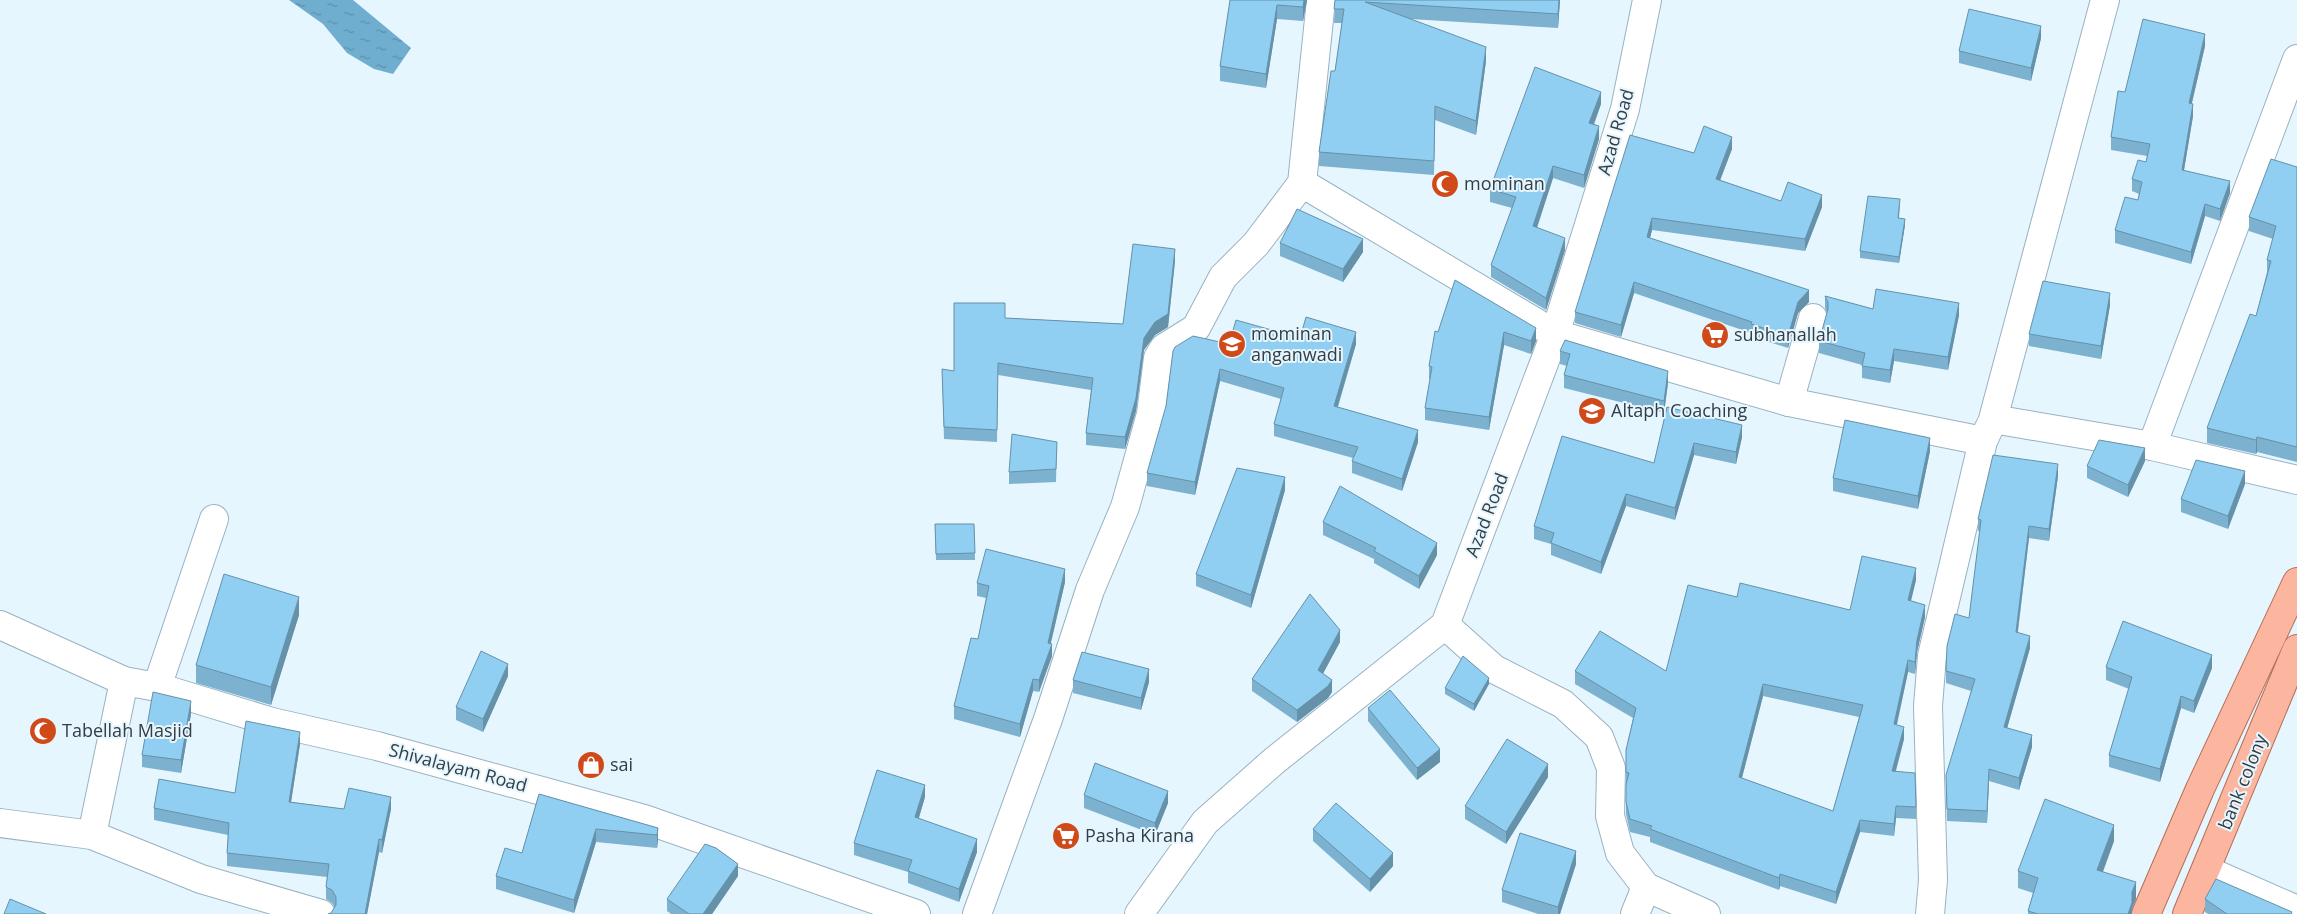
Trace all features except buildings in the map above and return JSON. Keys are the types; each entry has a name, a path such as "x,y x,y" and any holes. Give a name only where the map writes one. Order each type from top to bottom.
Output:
{"main road":[{"path":"2146,914 2200,789 2297,582"},
{"name":"bank colony","path":"2187,914 2297,649"}],"street":[{"path":"977,914 1048,718 1090,590 1124,508 1151,414 1158,358 1164,348 1196,328 1222,277 1256,244 1302,183 1321,0"},
{"name":"Azad Road","path":"1445,625 1555,334 1625,109 1647,0"},
{"path":"1930,914 1933,880 1928,706 1932,656 1988,430 2105,0"},
{"path":"2152,446 2297,59"},
{"path":"1302,183 1555,334 1789,402 1988,430 2152,446 2297,480"},
{"path":"1789,402 1813,318"},
{"path":"156,687 214,519"},
{"path":"1139,914 1206,822 1274,761 1445,625 1494,669 1563,704 1598,738 1611,768 1610,816 1620,852 1646,888 1706,914"},
{"name":"Shivalayam Road","path":"0,626 124,681 156,687 272,722 377,746 644,819 878,908 916,914"},
{"path":"92,835 124,681"},
{"path":"0,822 92,835 201,879 321,914"},
{"path":"2206,870 2297,910"},
{"path":"1634,914 1646,888"}],"water":[{"path":"289,0 353,0 411,48 393,74 374,69 347,53 323,24"}],"place":[{"name":"mominan","path":"1445,184"},
{"name":"subhanallah","path":"1715,335"},
{"name":"mominan anganwadi","path":"1232,344"},
{"name":"Altaph Coaching","path":"1592,411"},
{"name":"Tabellah Masjid","path":"43,731"},
{"name":"sai","path":"591,765"},
{"name":"Pasha Kirana","path":"1066,836"}]}
